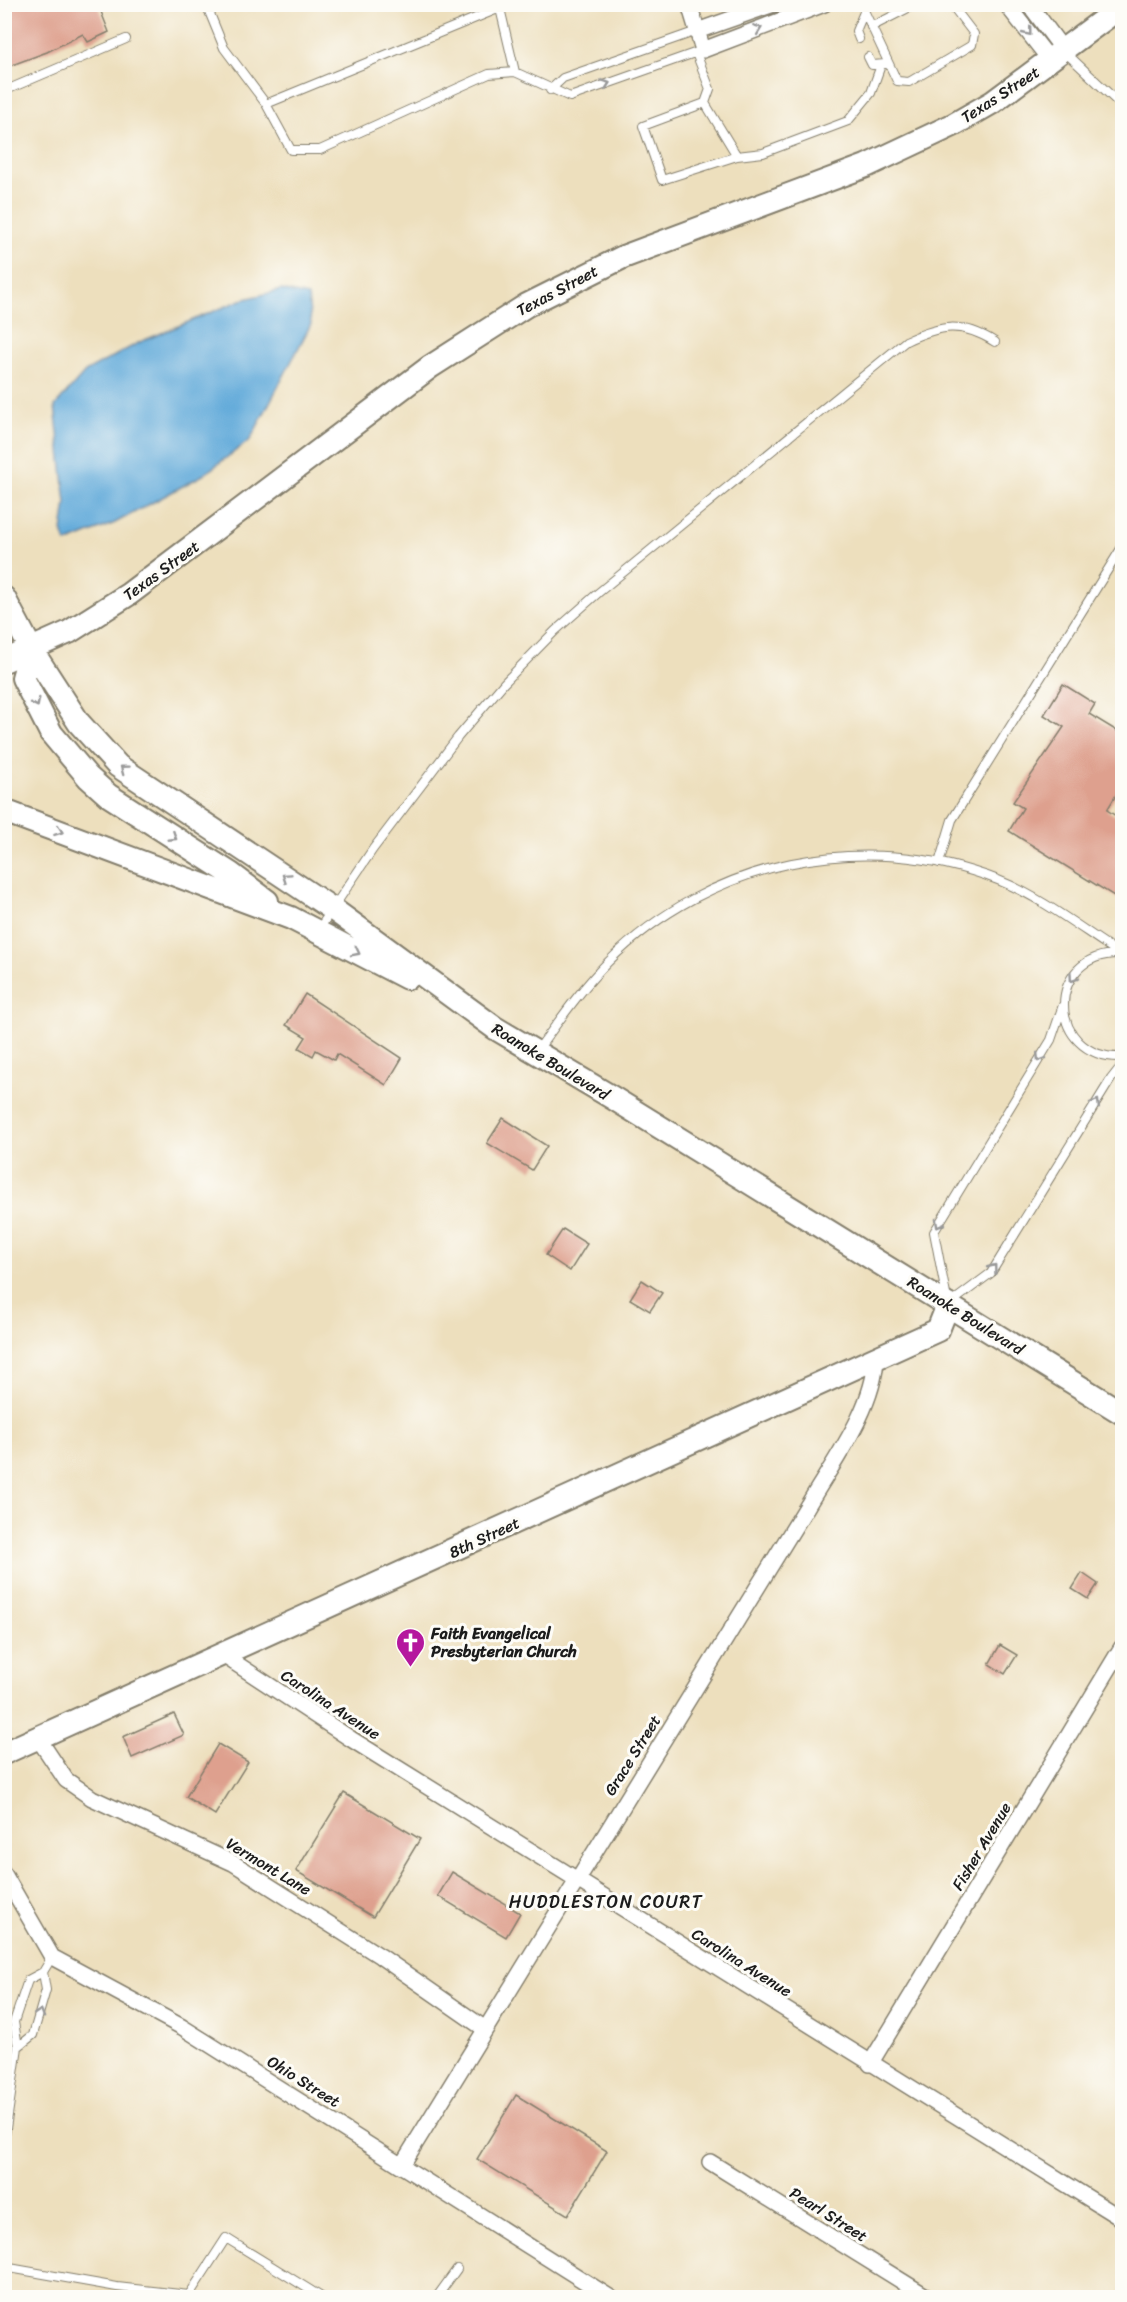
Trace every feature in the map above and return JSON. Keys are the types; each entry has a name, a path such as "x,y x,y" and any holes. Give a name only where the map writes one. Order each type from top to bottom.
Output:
{"main road":[{"name":"Texas Street","path":"32,649 69,632 129,594 430,367 527,305 623,256 892,155 993,102 1122,6"},
{"name":"Roanoke Boulevard","path":"4,598 32,649 79,723 118,766 334,910 460,1005 1122,1413"},
{"path":"4,661 32,649"},
{"path":"32,649 23,678 51,733 88,777 108,795 231,874 291,918"},
{"path":"4,811 291,918 460,1005"},
{"name":"8th Street","path":"4,1753 938,1330 948,1305"}],"street":[{"path":"689,4 700,51 824,4"},
{"path":"697,31 774,4"},
{"path":"1006,4 1057,55"},
{"path":"1029,4 1057,55"},
{"name":"Grace Street","path":"402,2165 808,1505 866,1405 873,1382 876,1358"},
{"name":"Fisher Avenue","path":"870,2064 1122,1647"},
{"name":"Carolina Avenue","path":"223,1655 576,1880 1122,2219"},
{"name":"Vermont Lane","path":"38,1738 66,1780 92,1798 233,1863 380,1956 485,2029"},
{"path":"4,1874 52,1957"},
{"name":"Ohio Street","path":"52,1957 182,2027 611,2298"},
{"name":"Pearl Street","path":"710,2162 929,2298"}],"lane":[{"path":"206,4 224,48 266,104 291,150 320,150 489,75 515,72 550,90 570,97 700,51 710,89 705,103 643,126 662,180 737,156 763,153 848,121 871,93 885,64"},
{"path":"871,27 916,4"},
{"path":"863,8 885,64 897,81 909,82 972,45 974,34 951,4"},
{"path":"266,104 499,6 515,72"},
{"path":"859,39 856,31 863,8"},
{"path":"550,90 563,78 697,31"},
{"path":"4,91 126,39"},
{"path":"1057,55 1122,106"},
{"path":"868,57 872,65 885,64"},
{"path":"705,103 737,156"},
{"path":"317,932 373,849 458,737 504,683 598,593 906,341 924,332 954,327 978,331 995,342"},
{"path":"939,863 952,820 1122,547"},
{"path":"536,1052 609,962 661,919 704,893 750,873 816,858 876,855 939,863 976,873 1019,890 1120,954"},
{"path":"1120,954 1095,958 1075,973 1066,987 1063,1005 1051,1040 934,1232 948,1305 991,1273 1122,1065"},
{"path":"1063,1005 1066,1022 1074,1038 1088,1050 1104,1056 1122,1057"},
{"path":"4,2142 18,2047 14,2022 28,1980 43,1972 52,1957"},
{"path":"18,2047 33,2035 46,1990 43,1972"},
{"path":"4,2267 117,2287 187,2296 226,2238 323,2298"},
{"path":"436,2298 457,2269"}],"water":[{"path":"281,290 308,296 311,324 250,440 203,475 115,523 66,543 62,531 66,503 55,406 85,372 140,342 241,300"}],"building":[{"path":"4,4 98,4 109,32 88,42 83,34 47,52 4,68"},
{"path":"1063,684 1095,704 1089,714 1122,734 1122,785 1107,810 1122,820 1122,901 1009,831 1023,808 1013,802 1064,727 1044,715"},
{"path":"305,994 402,1058 386,1085 337,1054 334,1060 316,1050 313,1056 299,1048 306,1037 286,1025"},
{"path":"503,1118 547,1146 532,1170 487,1143"},
{"path":"563,1229 587,1244 570,1271 546,1255"},
{"path":"642,1280 662,1293 650,1311 630,1299"},
{"path":"1082,1573 1098,1584 1088,1599 1072,1589"},
{"path":"1000,1645 1017,1655 1005,1674 989,1664"},
{"path":"174,1714 184,1735 132,1758 123,1737"},
{"path":"218,1744 248,1762 215,1815 186,1797"},
{"path":"344,1793 420,1839 373,1917 296,1871"},
{"path":"452,1872 520,1913 506,1937 438,1896"},
{"path":"516,2095 607,2151 568,2215 477,2159"}],"place":[{"name":"Faith Evangelical Presbyterian Church","path":"410,1668"}],"district":[{"name":"HUDDLESTON COURT","path":"606,1902"}]}
